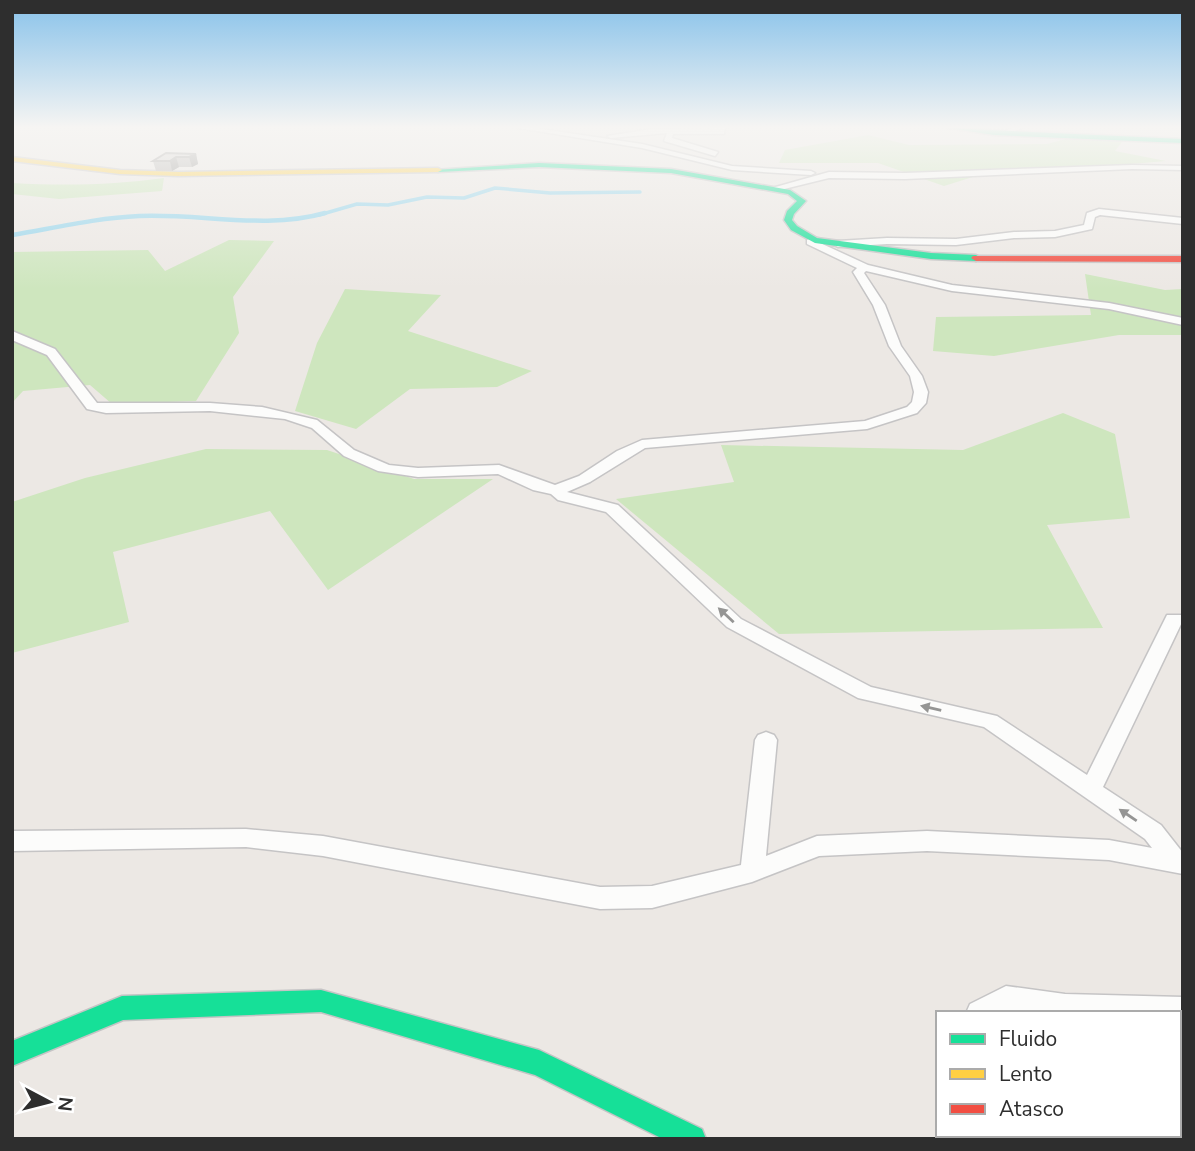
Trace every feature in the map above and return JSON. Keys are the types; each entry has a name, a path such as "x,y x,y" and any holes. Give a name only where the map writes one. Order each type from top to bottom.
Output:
{"street":[{"path":"737,182 776,188 799,197 802,201 790,213 788,220 794,228 815,240 838,244 969,258 1183,258"},
{"path":"776,188 802,182"},
{"path":"838,244 887,241 937,243 1014,235 1055,234 1089,226 1090,215 1099,212 1183,221"},
{"path":"815,240 810,242 864,267 952,288 1108,306 1183,322"},
{"path":"12,335 51,352 92,406 106,409 206,408 267,412 315,424 348,453 388,469 430,475 480,469 501,470 535,485 559,489 577,482 628,449 642,444 867,425 912,410 919,403 921,392 916,376 895,345 879,305 858,272 864,267"},
{"path":"559,489 559,494 564,497 612,508 734,623 865,693 989,721 1153,832 1179,863"},
{"path":"1091,789 1174,619"},
{"path":"752,872 766,740"},
{"path":"12,841 246,838 323,846 600,898 652,897 752,872 817,846 927,841 1110,850 1179,863"},
{"path":"985,1011 1006,999 1065,1007 1183,1010"},
{"path":"12,1054 122,1008 321,1001 539,1063 692,1139"}],"green space":[{"path":"163,182 162,191 59,199 12,194 12,183"},
{"path":"932,182 958,182 944,186"},
{"path":"229,240 274,241 233,297 239,333 196,401 112,404 90,385 23,391 12,403 12,252 148,250 165,271"},
{"path":"1085,274 1165,290 1183,289 1183,335 1119,335 994,356 933,351 936,317 1091,315"},
{"path":"345,289 441,295 408,331 532,371 497,387 410,389 356,429 295,411 317,343"},
{"path":"1063,413 1115,434 1130,518 1047,525 1103,628 779,634 616,499 734,482 721,445 963,450"},
{"path":"206,449 327,450 414,479 493,479 328,590 270,511 113,552 129,622 12,653 12,502 85,478"}],"waterway":[{"path":"319,215 357,204 388,205 427,197 464,198 495,188 550,193 640,192"},
{"path":"12,235 123,217 162,216 256,221 303,218 325,213"}],"traffic: fast":[{"path":"732,182 790,192 802,201 790,213 788,220 794,228 815,240 931,256 976,258"},
{"path":"12,1054 122,1008 321,1001 539,1063 692,1139"}],"traffic: jam":[{"path":"976,258 1183,259"}]}
